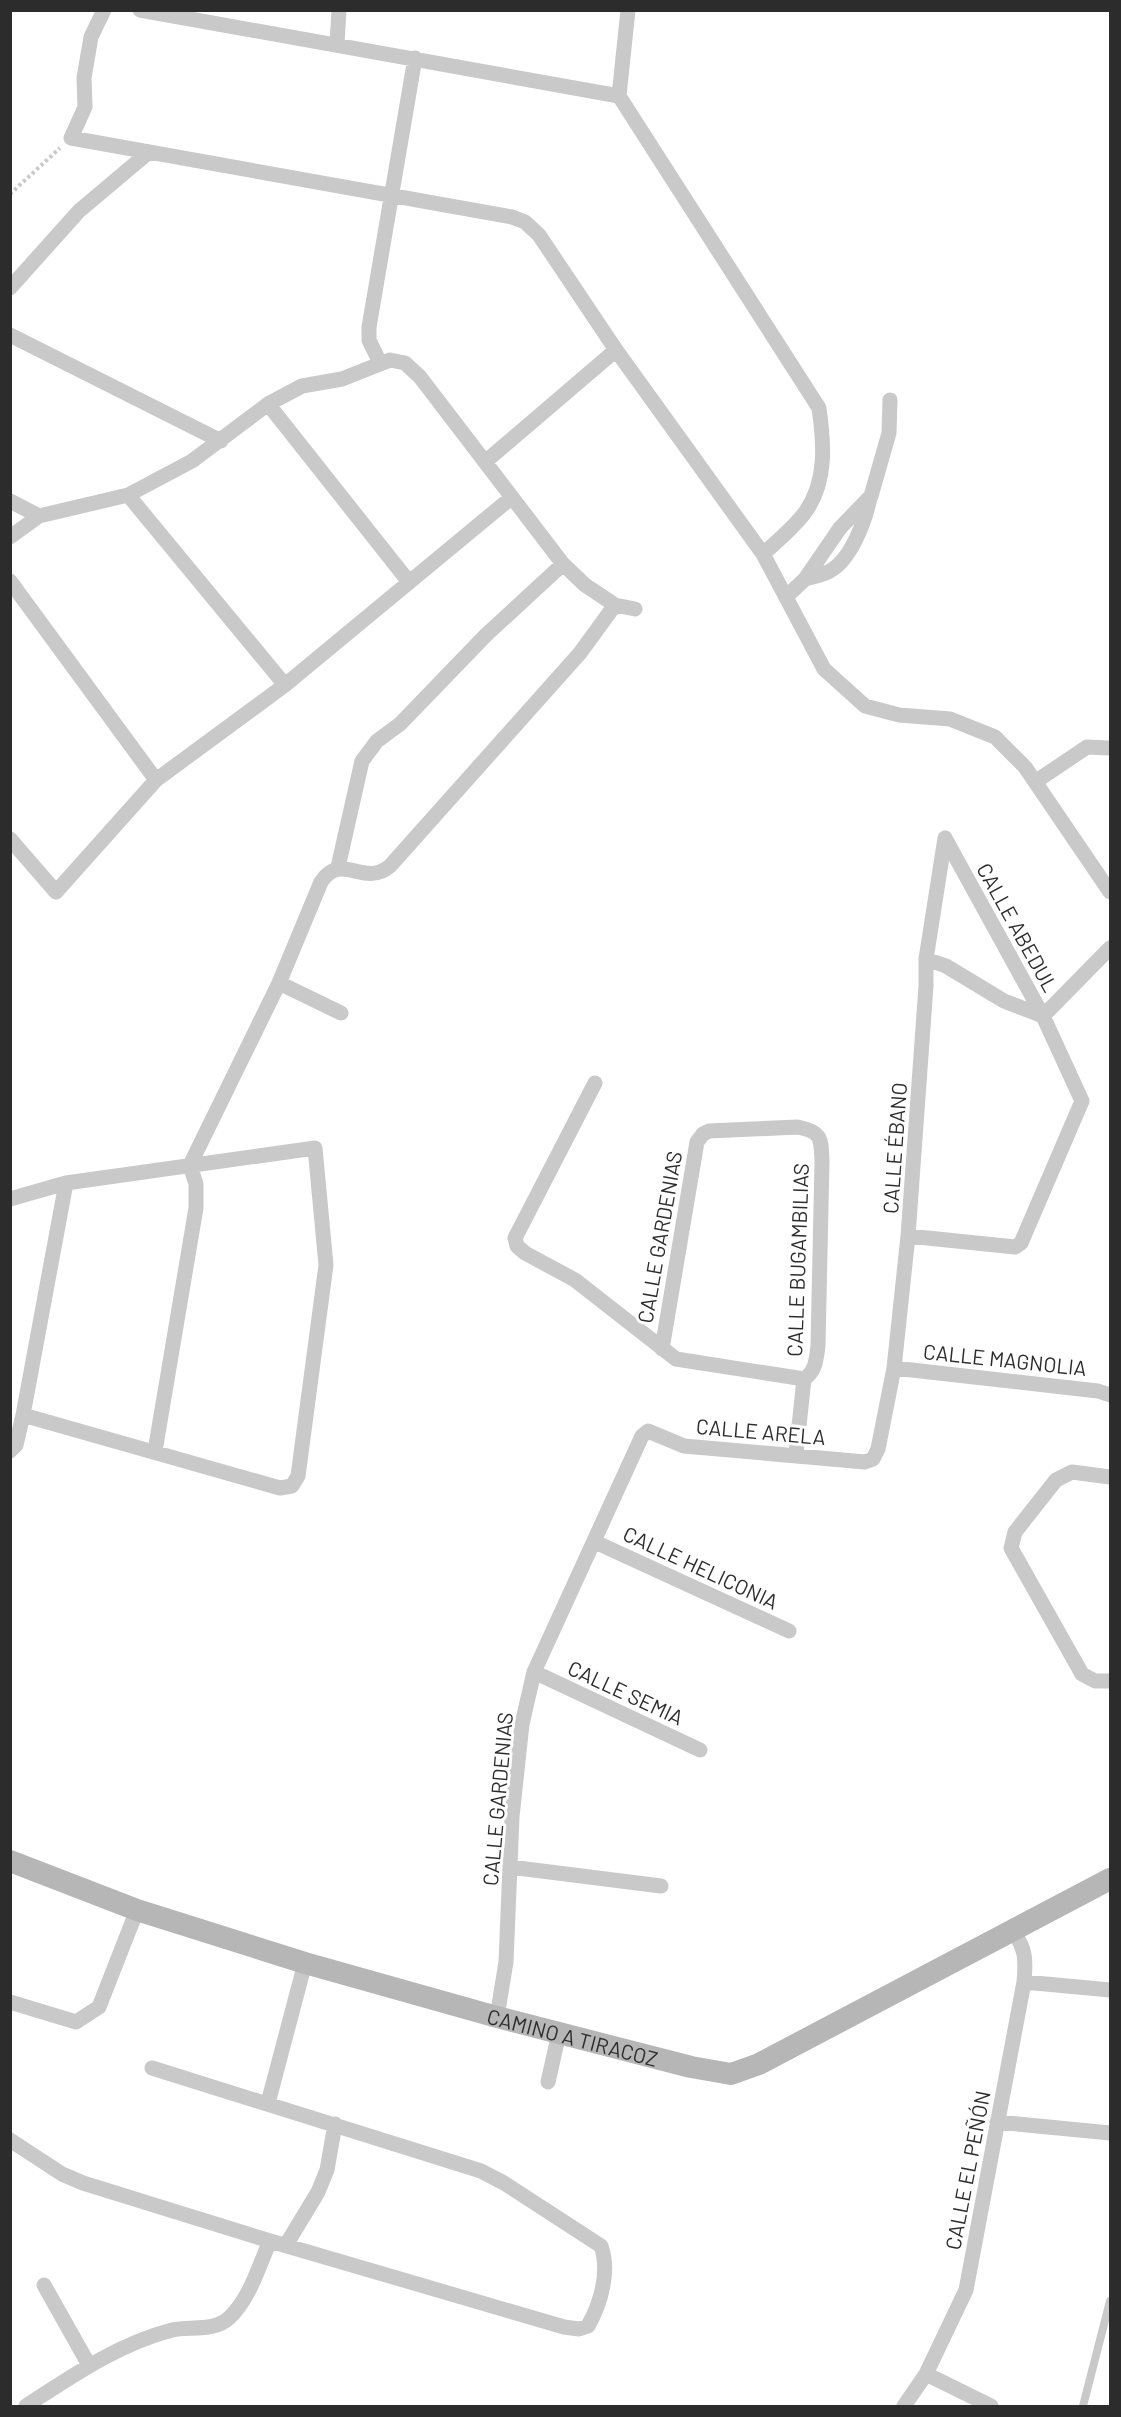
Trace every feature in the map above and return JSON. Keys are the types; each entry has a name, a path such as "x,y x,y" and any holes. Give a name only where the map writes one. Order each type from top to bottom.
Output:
{"street":[{"path":"104,10 91,37 84,78 85,107 71,138 390,197 512,217 525,222 539,235 616,350 764,554 824,669 866,706 898,715 950,719 995,737 1025,767 1110,892"},
{"path":"140,10 619,96"},
{"path":"337,44 339,10"},
{"path":"628,10 619,96 819,408 824,443 820,478 815,496 805,513 764,554"},
{"path":"380,363 369,340 369,327 415,58"},
{"path":"10,288 79,211 149,152"},
{"path":"10,335 221,441"},
{"path":"484,462 616,350"},
{"path":"10,537 39,516 128,495 192,461 268,404 302,387 342,379 390,360 405,363 420,377 562,564 585,585 615,605 635,609"},
{"path":"786,597 805,579 840,528 871,496 889,433 890,400"},
{"path":"268,404 409,582"},
{"path":"128,495 285,685"},
{"path":"10,839 56,892 156,780 285,685 511,498"},
{"path":"10,501 39,516"},
{"path":"338,867 362,761 377,741 400,724 486,635 562,564"},
{"path":"10,581 156,780"},
{"path":"155,1451 196,1208 196,1184 190,1165 279,983 321,882 327,872 338,867 369,874 381,874 390,866 580,653 615,605"},
{"path":"1035,782 1087,747 1110,748"},
{"name":"CALLE ÉBANO","path":"873,1459 878,1449 894,1368 908,1236 926,959 945,838"},
{"name":"CALLE ABEDUL","path":"945,838 1043,1016 1110,948"},
{"path":"908,1236 1007,1247 1015,1247 1021,1243 1082,1101 1043,1016 1004,1001 946,966 926,959"},
{"path":"279,983 341,1013"},
{"path":"595,1083 515,1238 518,1246 525,1253 575,1280 676,1359 804,1379"},
{"name":"CALLE BUGAMBILIAS","path":"703,1134 709,1131 798,1127 812,1130 821,1142 818,1346 815,1367 811,1375 804,1379 796,1454"},
{"name":"CALLE GARDENIAS","path":"662,1350 694,1152 703,1134"},
{"path":"10,1199 66,1183 315,1148 326,1265 298,1476 292,1486 280,1488 23,1415"},
{"path":"10,1451 16,1445 23,1415 66,1183"},
{"name":"CALLE MAGNOLIA","path":"894,1368 1098,1391 1110,1395"},
{"name":"CALLE GARDENIAS","path":"497,2017 506,1962 512,1816 522,1724 534,1672 642,1436 648,1431"},
{"name":"CALLE ARELA","path":"648,1431 684,1446 865,1461 873,1459"},
{"path":"1110,1477 1072,1472 1056,1480 1015,1532 1011,1548 1082,1674 1095,1681 1110,1681"},
{"name":"CALLE HELICONIA","path":"595,1542 789,1631"},
{"name":"CALLE SEMIA","path":"534,1672 700,1750"},
{"name":"CAMINO A TIRACOZ","path":"10,1861 137,1910 305,1963 497,2017 691,2067 731,2074 759,2064 1110,1879"},
{"path":"510,1867 661,1886"},
{"path":"10,2002 76,2022 99,2007 137,1910"},
{"name":"CALLE EL PEÑÓN","path":"904,2406 926,2374 966,2290 1024,1982 1026,1959 1022,1943 1013,1931"},
{"path":"268,2103 305,1963"},
{"path":"1024,1982 1110,1990"},
{"path":"548,2082 559,2033"},
{"path":"10,2140 62,2174 83,2183 270,2241 564,2327 579,2329 588,2326 595,2313 601,2292 606,2258 601,2246 504,2183 481,2171 152,2068"},
{"path":"997,2122 1110,2133"},
{"path":"286,2245 318,2192 327,2170 335,2124"},
{"path":"26,2406 89,2365 141,2338 176,2329 212,2326 229,2318 245,2296 270,2241"},
{"path":"44,2285 89,2365"},
{"path":"926,2374 991,2406"}],"lane":[{"path":"1083,2406 1110,2301"}],"path":[{"path":"10,194 71,138"}]}
